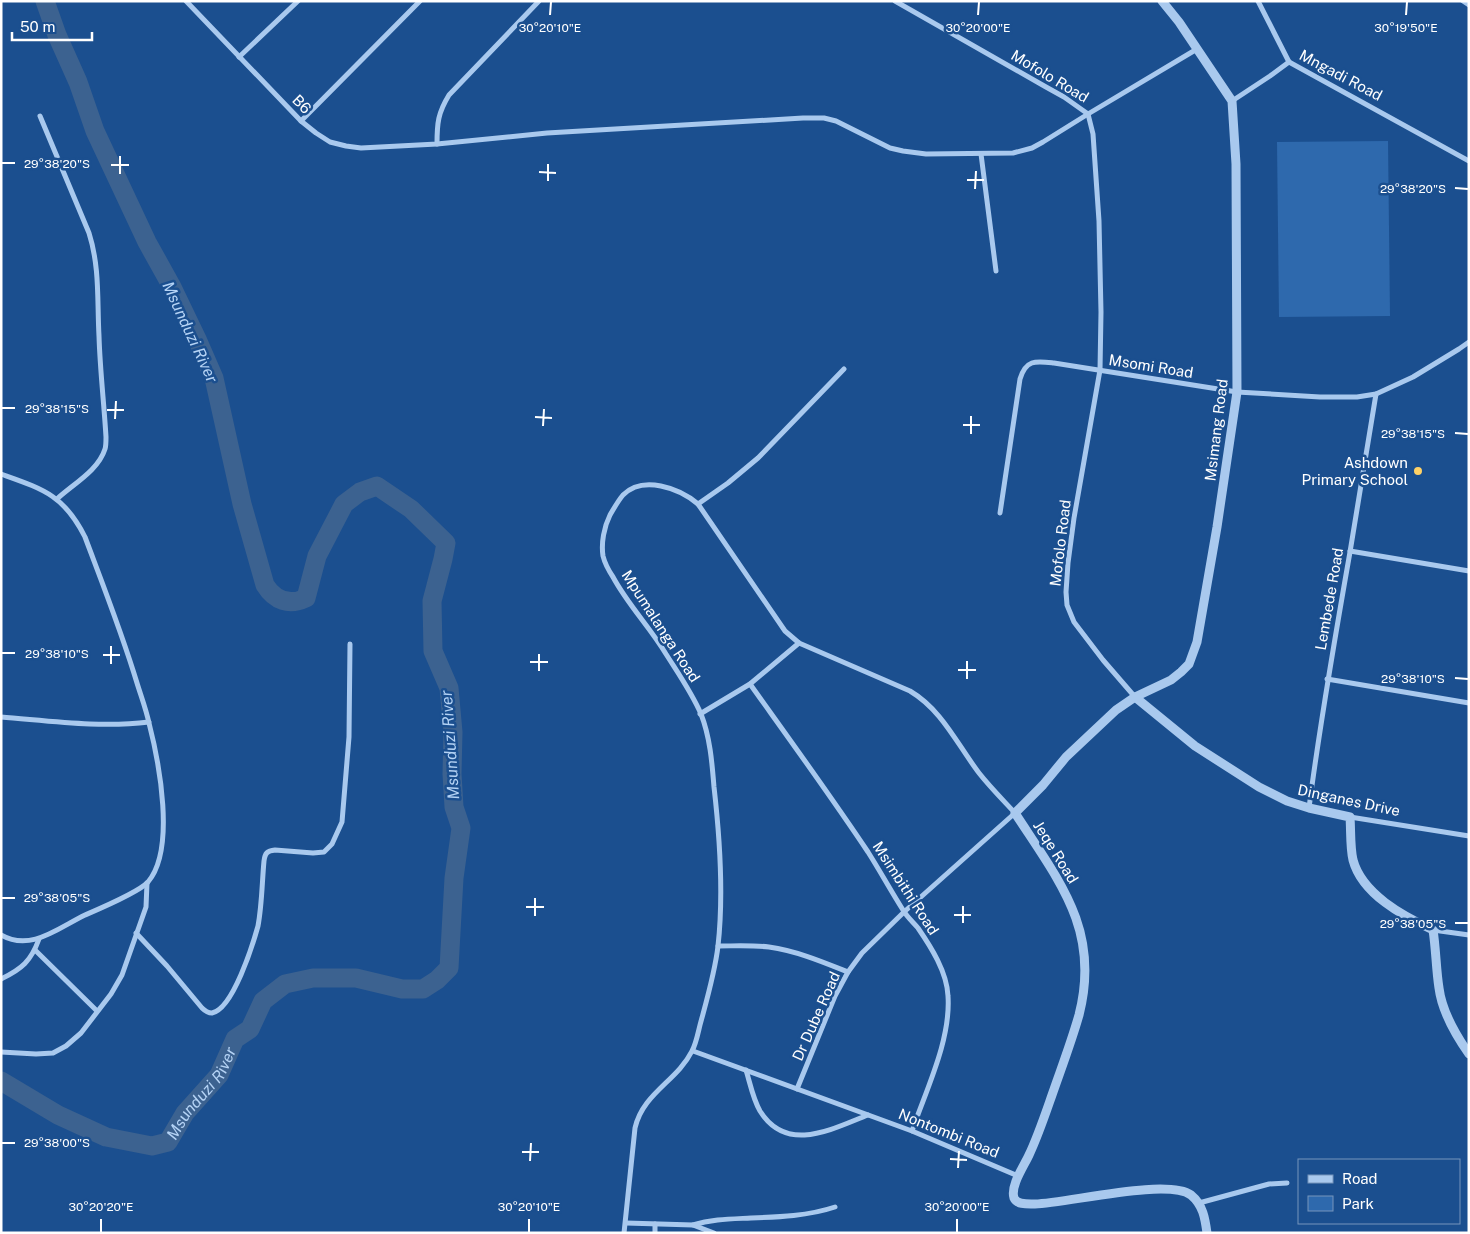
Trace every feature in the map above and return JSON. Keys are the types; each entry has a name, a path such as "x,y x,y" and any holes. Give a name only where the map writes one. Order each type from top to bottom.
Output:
{"street":[{"name":"B6","path":"186,1 301,121 330,142 361,148 437,144 547,133 824,118 836,121 890,148 903,151 926,154 1013,153 1032,148 1197,49"},
{"path":"239,57 298,1"},
{"path":"301,121 420,1"},
{"path":"437,144 438,116 449,95 539,1"},
{"name":"Mofolo Road","path":"895,1 1046,86 1088,114 1094,134 1099,221 1100,370 1074,518 1068,563 1067,605 1074,622 1085,637 1135,697"},
{"path":"1162,1 1179,22 1232,101"},
{"path":"1258,1 1289,62"},
{"path":"1463,1 1469,5"},
{"name":"Mngadi Road","path":"1232,101 1289,62 1469,161"},
{"name":"Msimang Road","path":"1015,813 1043,785 1066,757 1121,705 1171,680 1185,668 1193,656 1217,527 1237,392 1236,164 1232,101"},
{"path":"40,116 94,249 106,437 105,449 98,463 90,472 57,498"},
{"path":"981,154 996,271"},
{"name":"Msomi Road","path":"1000,513 1020,379 1023,369 1033,362 1054,362 1237,392 1357,398 1376,394 1413,377 1469,342"},
{"path":"700,714 750,684 799,643 785,631 776,619 698,504 728,483 758,458 844,369"},
{"name":"Lembede Road","path":"1309,808 1327,679 1376,394"},
{"path":"1,474 37,486 57,498 78,524 85,537 129,658 149,722 157,766 163,821 159,860 147,883 39,939 20,942 1,935"},
{"name":"Mpumalanga Road","path":"693,1051 718,946 721,868 719,829 708,741 700,714 686,685 659,642 619,589 607,566 603,556 603,537 614,506 623,495 641,486 653,485 668,488 681,493 698,504"},
{"path":"1350,551 1469,571"},
{"name":"Jeqe Road","path":"799,643 910,691 925,701 939,715 980,773 1015,813 1070,901 1082,939 1086,967 1083,997 1072,1040 1033,1147 1018,1176"},
{"path":"136,932 206,1011 210,1013 216,1012 242,974 256,933 266,854 275,850 324,852 332,844 342,822 349,737 350,644"},
{"path":"1327,679 1469,703"},
{"name":"Msimbithi Road","path":"750,684 808,764 867,851 904,912 916,926 936,957 944,976 948,996 947,1020 939,1055 912,1131"},
{"name":"Dinganes Drive","path":"1135,697 1195,746 1227,768 1276,796 1309,808 1350,817 1469,836"},
{"path":"1,717 99,725 149,722"},
{"name":"Dr Dube Road","path":"798,1089 835,996 848,972 862,953 904,912 1015,813"},
{"path":"1350,817 1353,861 1365,884 1375,894 1433,930 1469,935"},
{"path":"1,1052 53,1053 73,1040 111,994 122,975 146,907 147,883"},
{"path":"1433,930 1442,1002 1449,1021 1469,1054"},
{"path":"1,980 30,960 39,939"},
{"path":"718,946 768,947 788,951 848,972"},
{"path":"35,950 97,1011"},
{"path":"624,1233 635,1128 639,1114 693,1051"},
{"name":"Nontombi Road","path":"693,1051 912,1131 1018,1176"},
{"path":"746,1070 759,1109 770,1123 785,1132 811,1135 869,1115"},
{"path":"1018,1176 1014,1197 1017,1202 1022,1204 1045,1204 1158,1188 1186,1192 1199,1203 1208,1233"},
{"path":"1199,1203 1269,1184 1287,1183"},
{"path":"626,1223 693,1225 714,1220 808,1213 835,1207"},
{"path":"655,1224 655,1233"},
{"path":"693,1225 714,1233"}],"green space":[{"path":"1388,141 1390,316 1279,317 1277,142"}],"waterway":[{"name":"Msunduzi River","path":"1,1081 58,1115 106,1137 152,1146 168,1142 185,1113 219,1075 235,1039 250,1029 263,1001 285,984 313,978 356,978 402,989 423,989 437,980 449,968 454,878 461,828 454,807 452,774 453,732 449,688 433,651 432,601 446,543 411,509 377,486 360,492 344,504 317,556 306,598 288,602 273,595 265,585 242,504 214,378 172,287 147,242 95,131 78,82 57,35 45,1"}],"place":[{"name":"Ashdown Primary School","path":"1418,471"}]}
